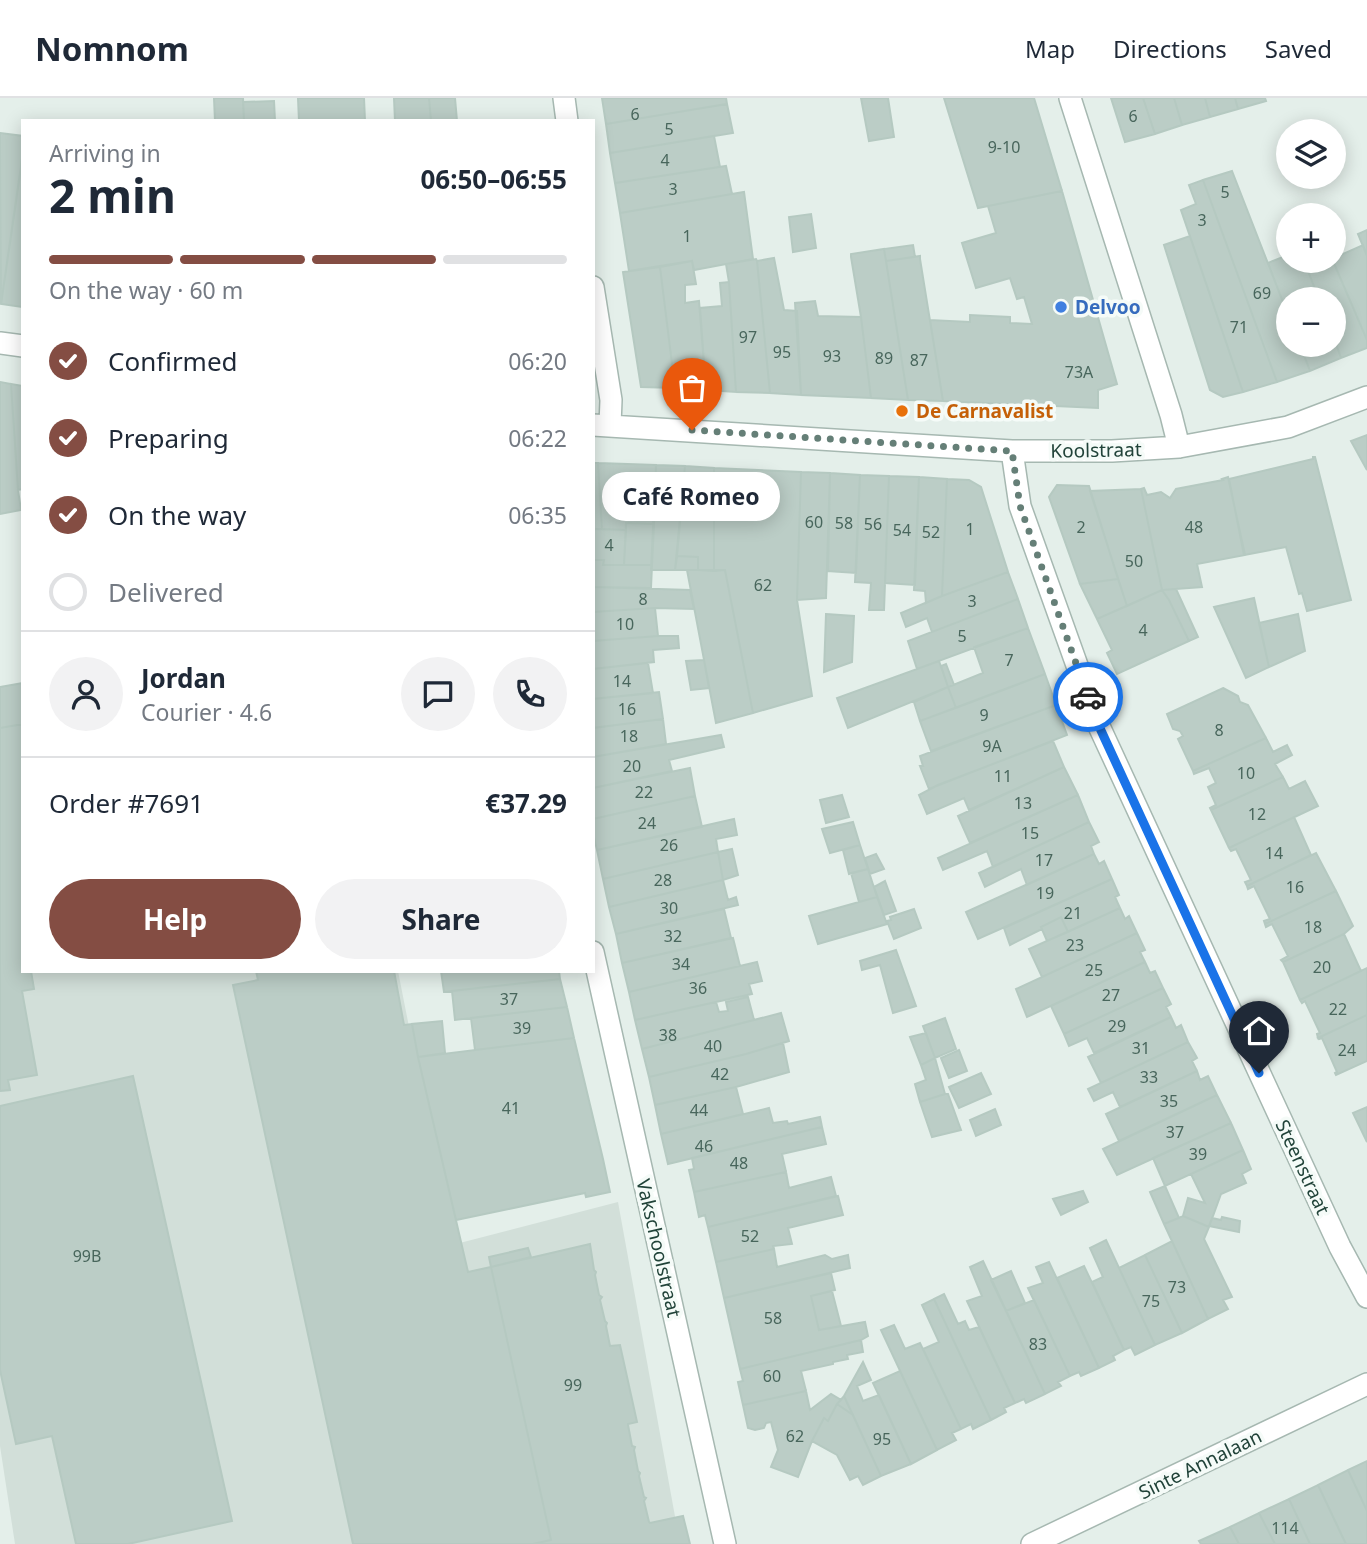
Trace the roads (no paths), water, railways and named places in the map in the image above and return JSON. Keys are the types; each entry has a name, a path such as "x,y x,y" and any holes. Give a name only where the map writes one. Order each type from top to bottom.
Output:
{"street":[{"path":"564,98 568,119"},
{"path":"1070,98 1179,447"},
{"path":"595,300 611,400 602,425"},
{"path":"0,343 21,346"},
{"name":"Koolstraat","path":"602,425 1012,451 1112,451 1179,447 1288,427 1367,397"},
{"name":"Steenstraat","path":"1012,451 1020,506 1098,724 1339,1247 1367,1297"},
{"name":"Vakschoolstraat","path":"595,961 725,1544"},
{"name":"Sinte Annalaan","path":"1032,1544 1367,1384"}],"place":[{"name":"Delvoo","path":"1061,307"},
{"name":"De Carnavalist","path":"902,411"},
{"name":"Café Romeo","path":"692,430"}]}
